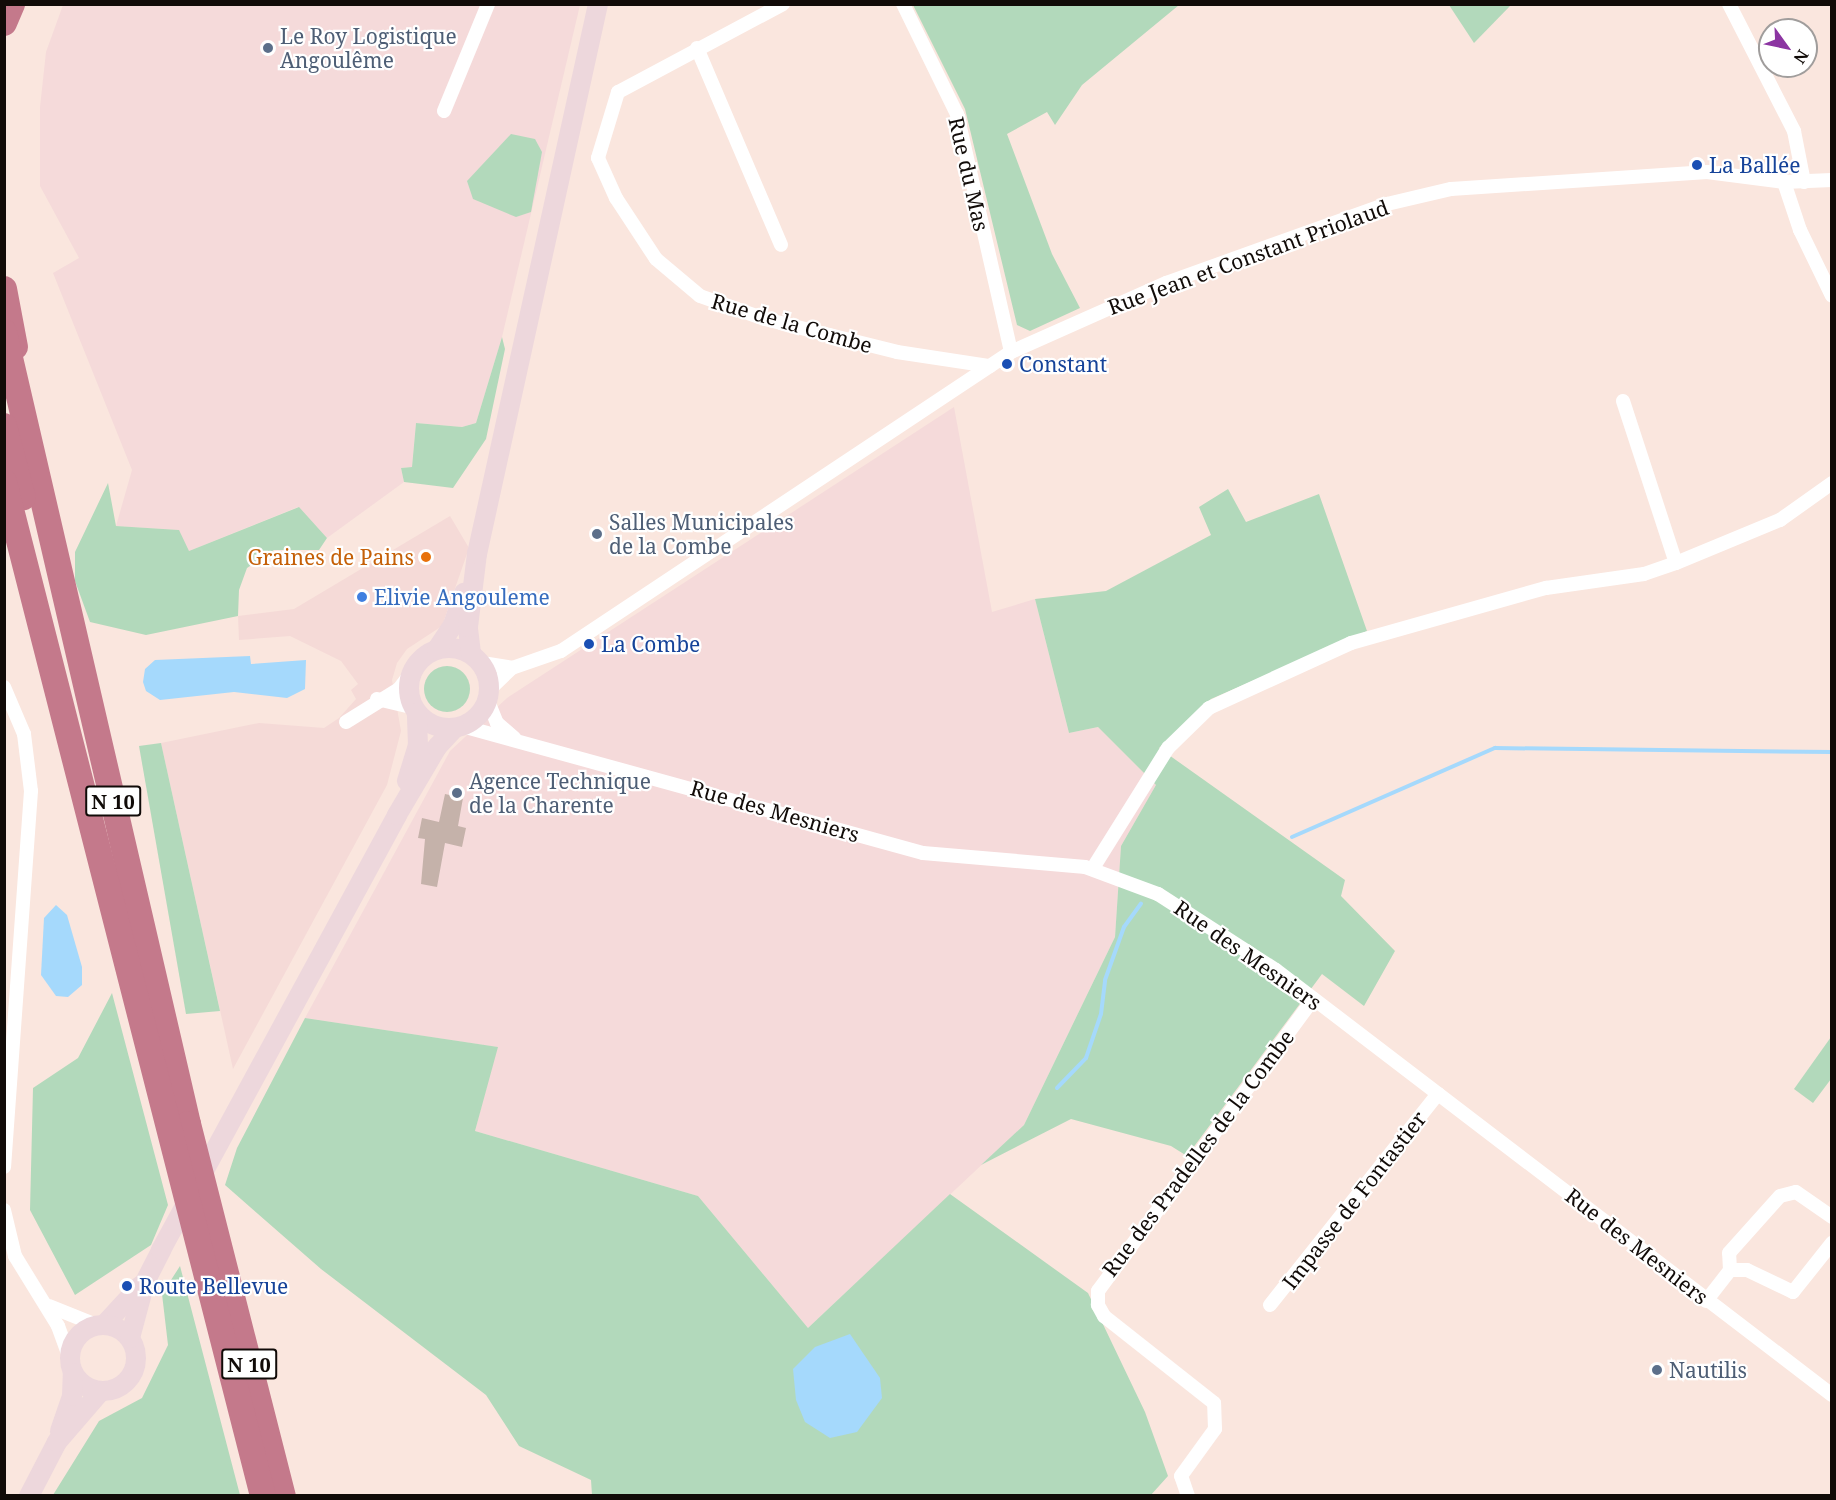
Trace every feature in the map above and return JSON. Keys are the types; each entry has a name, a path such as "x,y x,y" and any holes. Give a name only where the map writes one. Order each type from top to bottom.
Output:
{"highway":[{"path":"4,23 12,4"},
{"path":"4,289 38,477"},
{"name":"N 10","path":"4,332 188,1124 284,1496"},
{"name":"N 10","path":"4,426 174,1150 263,1496"},
{"path":"4,482 121,929"}],"street":[{"path":"444,111 488,4"},
{"path":"4,1210 10,1258 47,1305 71,1364 85,1386 102,1391 120,1387 132,1373 136,1355 130,1338 145,1282 397,815 437,747 458,727 478,717 489,695 468,627 477,554 598,4"},
{"name":"Rue de la Combe","path":"783,4 618,92 602,139 601,169 656,259 700,296 731,309 897,352 990,366"},
{"name":"Rue du Mas","path":"903,4 957,114 1011,352"},
{"path":"1729,4 1794,131 1804,182"},
{"path":"698,48 781,245"},
{"name":"Rue Jean et Constant Priolaud","path":"489,695 512,668 561,651 1011,352 1166,283 1424,194 1692,173 1784,182 1832,180"},
{"path":"1784,182 1800,230 1832,296"},
{"path":"1623,401 1676,563"},
{"path":"1094,868 1168,748 1209,708 1351,643 1546,588 1644,574 1676,563 1780,520 1832,483"},
{"path":"346,722 377,699 399,689 412,672 437,649 453,625 477,554"},
{"path":"437,649 476,658"},
{"name":"Rue Jean et Constant Priolaud","path":"476,658 512,668"},
{"path":"397,815 416,757 412,672"},
{"path":"4,687 24,734 31,790 4,1167"},
{"name":"Rue des Mesniers","path":"489,695 497,723 520,743"},
{"path":"377,699 415,710 441,727 458,727"},
{"name":"Rue des Mesniers","path":"458,727 614,765 923,853 1094,868 1188,910 1313,999 1832,1395"},
{"name":"Rue des Pradelles de la Combe","path":"1188,1496 1181,1476 1215,1429 1214,1403 1104,1316 1098,1305 1098,1291 1313,999"},
{"name":"Impasse de Fontastier","path":"1270,1305 1438,1094"},
{"path":"1707,1300 1730,1270 1729,1253 1780,1196 1796,1192 1832,1217"},
{"path":"1730,1270 1747,1270 1792,1292 1832,1243"},
{"path":"29,1496 57,1442 72,1396 71,1364 75,1339 100,1324 145,1282"},
{"path":"47,1305 100,1324 130,1338"},
{"path":"57,1442 102,1391"}],"shaded area":[{"path":"63,5 580,5 502,337 476,423 462,427 416,423 412,467 401,468 404,482 327,538 298,507 189,551 178,530 116,526 132,470 53,273 79,258 40,186 40,107 46,52"},
{"path":"954,407 992,612 1035,599 1069,733 1098,727 1156,785 1121,846 1115,937 1024,1125 808,1328 698,1196 475,1131 497,1047 305,1018 450,751 507,698"},
{"path":"450,516 469,548 442,626 407,649 397,663 392,680 401,731 387,785 233,1069 161,743 259,723 324,728 339,718 356,699 351,690 358,684 341,661 290,636 239,640 238,616 294,609"}],"green space":[{"path":"913,5 1179,5 1082,85 1055,125 1047,112 1007,134 1052,254 1080,308 1030,331 1017,325 965,109"},
{"path":"1449,5 1511,5 1474,43"},
{"path":"511,134 535,139 542,152 531,212 516,217 473,199 467,181"},
{"path":"502,337 505,349 486,439 453,488 404,482 401,468 412,467 416,423 462,427 476,423"},
{"path":"108,483 116,526 179,530 189,551 299,507 327,538 319,550 274,550 247,568 239,590 238,616 146,635 90,622 75,581 75,552"},
{"path":"1228,489 1246,522 1319,494 1367,631 1211,699 1159,748 1345,880 1341,896 1395,951 1364,1006 1322,974 1187,1156 1171,1146 1071,1119 981,1165 1024,1125 1115,937 1121,846 1156,785 1098,727 1069,733 1035,599 1106,591 1211,535 1199,507"},
{"path":"447,666 463,673 470,689 463,705 447,712 431,705 424,689 431,673"},
{"path":"161,743 220,1011 186,1014 139,746"},
{"path":"112,993 168,1205 151,1245 75,1295 30,1210 33,1088 78,1058"},
{"path":"305,1018 498,1047 475,1131 698,1196 808,1328 950,1194 1088,1293 1145,1412 1168,1476 1150,1496 592,1495 591,1480 519,1446 486,1395 321,1269 225,1185 237,1148"},
{"path":"1831,1037 1831,1079 1813,1103 1794,1089"},
{"path":"180,1266 240,1495 53,1495 99,1421 142,1398 168,1345 162,1294"}],"water":[{"path":"250,656 251,664 306,660 305,689 287,698 234,692 160,700 146,691 143,682 145,669 155,660"},
{"path":"56,905 67,915 82,967 82,985 68,997 56,996 41,975 44,918"},
{"path":"850,1334 880,1378 882,1398 857,1432 830,1438 805,1422 796,1400 793,1369 815,1347"}],"building":[{"name":"Agence Technique de la Charente","path":"445,794 463,798 458,826 466,828 462,847 445,843 437,887 421,884 425,839 418,838 422,818 439,822"}],"waterway":[{"path":"1292,837 1495,748 1832,752"},
{"path":"1057,1088 1086,1058 1101,1014 1105,980 1124,927 1141,904"}],"place":[{"name":"Le Roy Logistique Angoulême","path":"268,48"},
{"name":"La Ballée","path":"1697,165"},
{"name":"Constant","path":"1007,364"},
{"name":"Salles Municipales de la Combe","path":"597,534"},
{"name":"Graines de Pains","path":"426,557"},
{"name":"Elivie Angouleme","path":"362,597"},
{"name":"La Combe","path":"589,644"},
{"name":"Agence Technique de la Charente","path":"457,793"},
{"name":"Route Bellevue","path":"127,1286"},
{"name":"Nautilis","path":"1657,1370"}]}
